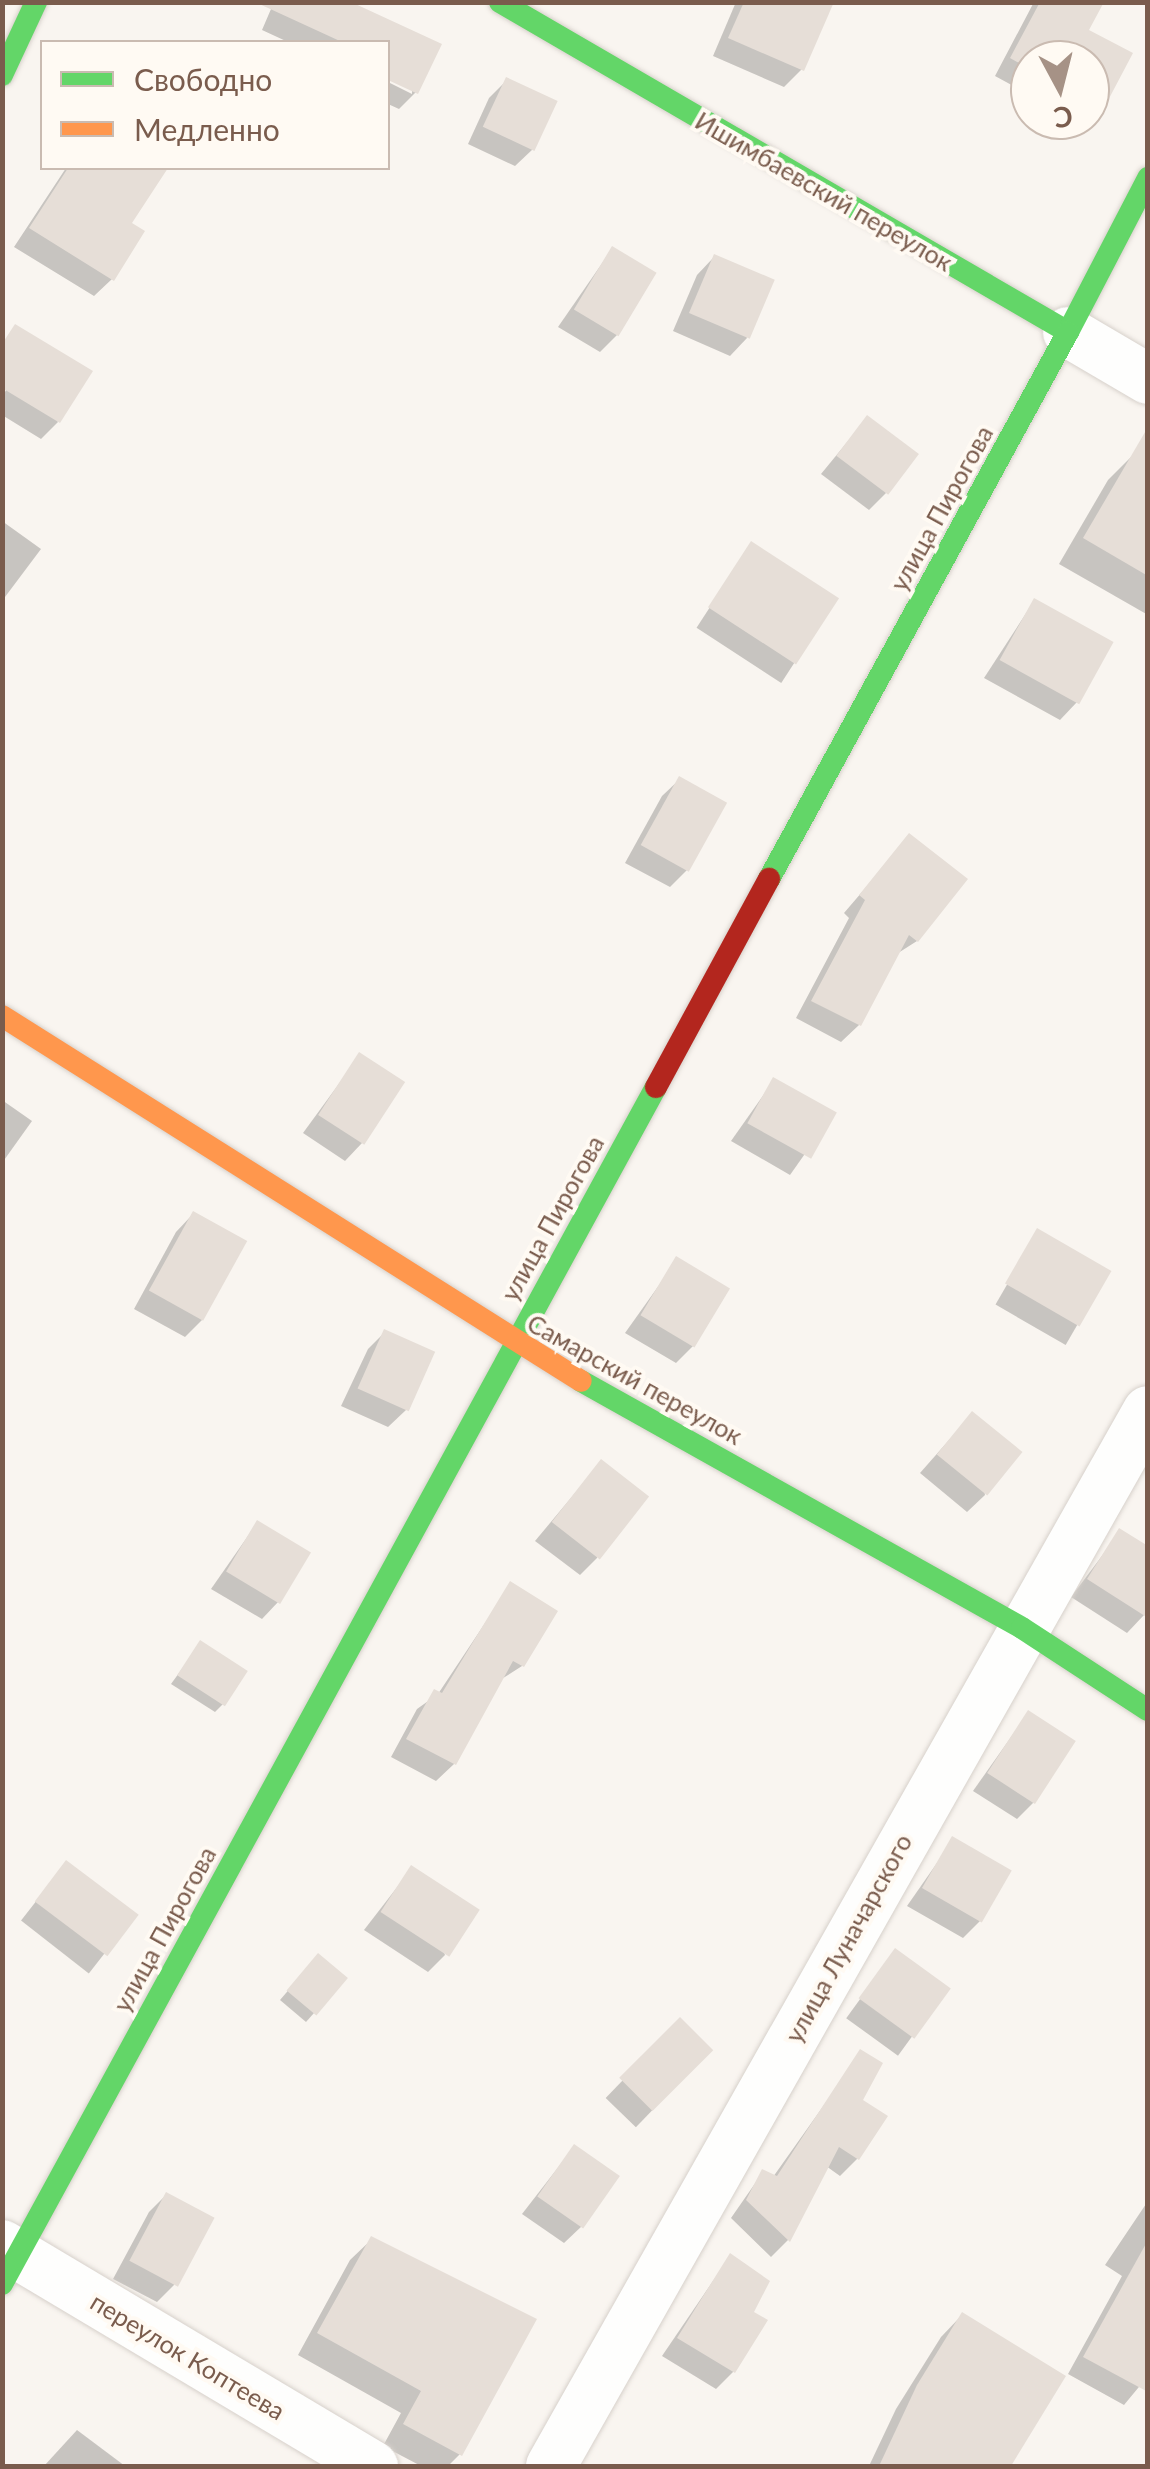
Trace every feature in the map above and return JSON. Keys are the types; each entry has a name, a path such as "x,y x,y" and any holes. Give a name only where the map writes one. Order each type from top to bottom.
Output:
{"main road":[{"path":"2,75 36,2"},
{"name":"Ишимбаевский переулок","path":"500,2 1068,332"},
{"name":"улица Пирогова","path":"8,2261 515,1344 1068,332 1148,178"},
{"name":"Самарский переулок","path":"2,1016 515,1344 1022,1628 1148,1710"}],"street":[{"name":"Ишимбаевский переулок","path":"1068,332 1148,379"},
{"name":"улица Луначарского","path":"551,2466 1148,1411"},
{"name":"переулок Коптеева","path":"8,2261 373,2466"}],"building":[{"path":"255,2 351,2 442,44 418,94 390,81 390,40 338,40"},
{"path":"744,2 834,2 804,71 728,38"},
{"path":"1040,2 1104,2 1089,30 1108,40 1020,40"},
{"path":"1110,41 1133,53 1110,97"},
{"path":"506,77 558,101 534,151 483,127"},
{"path":"67,170 167,170 132,223 145,231 114,281 29,228"},
{"path":"612,246 657,273 618,336 574,309"},
{"path":"714,254 775,280 750,339 689,313"},
{"path":"15,324 93,371 60,423 2,388 2,344"},
{"path":"867,415 919,454 888,495 836,456"},
{"path":"1148,427 1148,576 1083,538"},
{"path":"751,541 839,598 796,664 708,607"},
{"path":"1034,598 1114,642 1079,704 1000,660"},
{"path":"679,776 727,803 689,872 641,845"},
{"path":"909,833 968,879 918,942 909,935 861,1026 811,1001 865,900 859,895"},
{"path":"359,1052 405,1082 364,1145 318,1115"},
{"path":"773,1077 837,1112 811,1159 747,1123"},
{"path":"193,1211 247,1241 203,1321 149,1291"},
{"path":"1037,1228 1111,1271 1079,1326 1005,1283"},
{"path":"676,1256 730,1288 694,1348 640,1315"},
{"path":"384,1329 435,1352 409,1411 358,1388"},
{"path":"972,1411 1023,1452 987,1495 937,1455"},
{"path":"601,1459 649,1497 600,1560 552,1522"},
{"path":"257,1520 311,1552 280,1604 226,1571"},
{"path":"1119,1528 1148,1546 1148,1618 1087,1579"},
{"path":"510,1581 558,1611 524,1667 513,1661 456,1765 406,1739 434,1689 442,1693"},
{"path":"200,1640 248,1671 225,1706 177,1675"},
{"path":"1028,1710 1076,1741 1035,1804 987,1773"},
{"path":"952,1836 1012,1870 982,1922 922,1888"},
{"path":"66,1860 139,1915 107,1956 35,1902"},
{"path":"411,1865 480,1910 449,1957 381,1912"},
{"path":"895,1948 951,1989 914,2039 859,1998"},
{"path":"318,1953 348,1978 316,2016 287,1991"},
{"path":"680,2017 713,2050 652,2111 619,2078"},
{"path":"860,2049 883,2063 863,2100 888,2116 859,2160 839,2147 790,2242 746,2200 762,2169 777,2176"},
{"path":"574,2144 620,2176 583,2229 537,2196"},
{"path":"166,2192 215,2218 178,2287 129,2261"},
{"path":"371,2236 537,2319 462,2456 403,2424 421,2391 317,2333"},
{"path":"1148,2240 1148,2392 1083,2357"},
{"path":"730,2253 770,2281 754,2312 768,2320 735,2373 677,2338"},
{"path":"962,2312 1066,2376 1011,2466 879,2466 917,2385"}],"traffic: fast":[{"path":"2,75 36,2"},
{"path":"500,2 1068,332 1148,178"},
{"path":"769,879 1068,332"},
{"path":"2,2284 656,1087"},
{"path":"581,1381 1022,1628 1148,1710"}],"traffic: slow":[{"path":"2,1016 581,1381"}],"traffic: jam":[{"path":"656,1087 769,879"}]}
